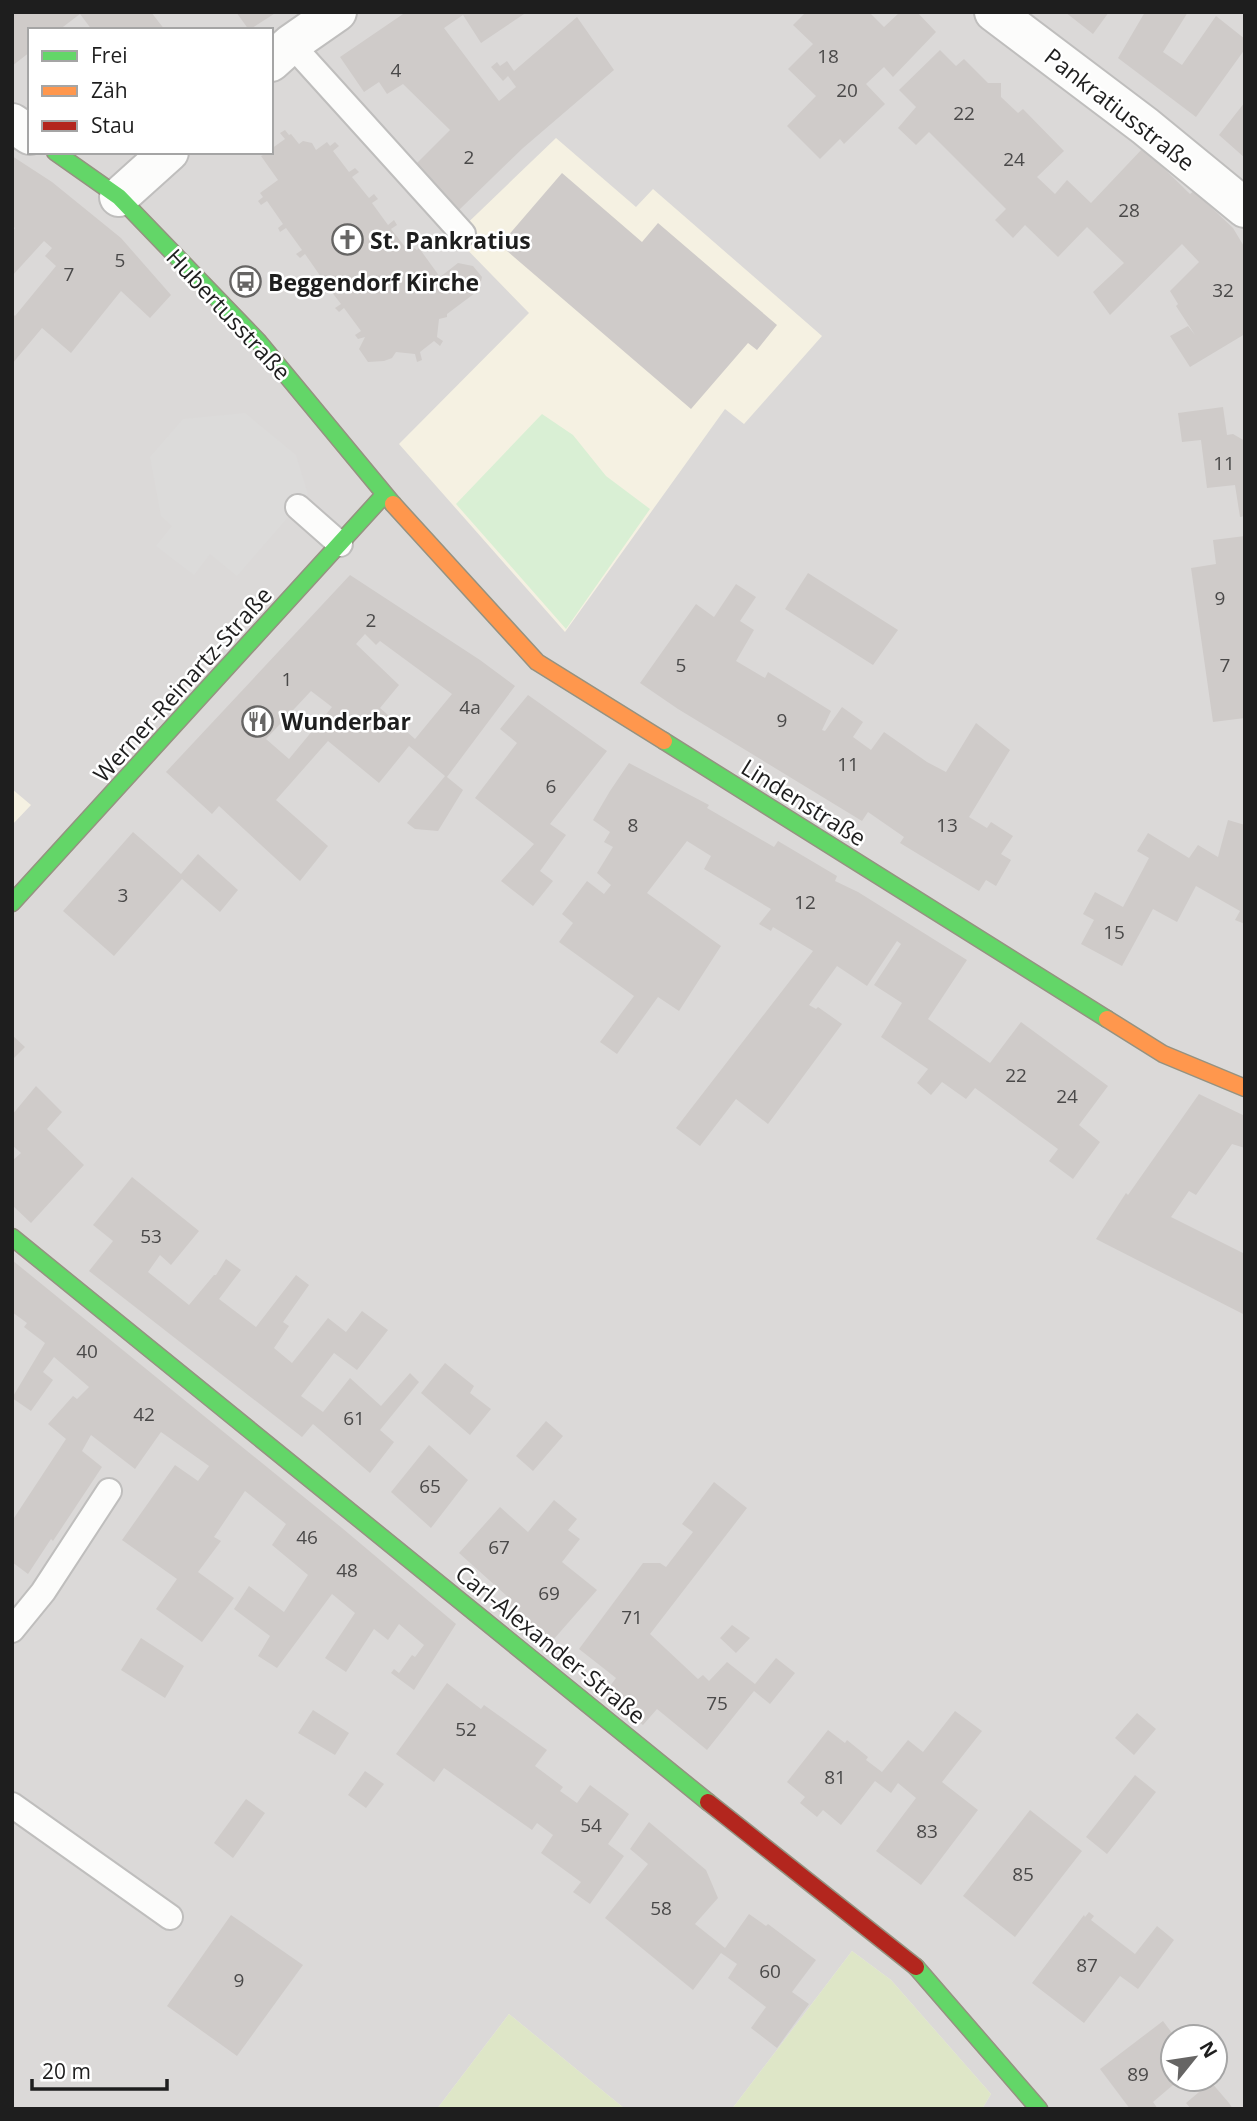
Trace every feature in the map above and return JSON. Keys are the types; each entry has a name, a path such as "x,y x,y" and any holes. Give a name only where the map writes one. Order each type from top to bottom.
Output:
{"street":[{"path":"281,53 337,12"},
{"name":"Pankratiusstraße","path":"994,12 1145,126 1245,208"},
{"path":"12,123 28,134"},
{"name":"Hubertusstraße","path":"58,154 119,197 258,341 384,495"},
{"path":"119,197 167,154"},
{"name":"Werner-Reinartz-Straße","path":"12,903 384,495"},
{"name":"Lindenstraße","path":"384,495 537,662 1163,1054 1245,1088"},
{"name":"Carl-Alexander-Straße","path":"12,1237 713,1806 912,1962 1039,2109"}],"lane":[{"path":"281,53 463,234"},
{"path":"298,507 340,544"},
{"path":"12,1630 43,1592 108,1491"},
{"path":"12,1805 170,1917"}],"shaded area":[{"path":"12,12 1245,12 1245,2109 982,2109 991,2094 891,1980 852,1951 732,2109 625,2109 509,2014 437,2109 12,2109"},
{"path":"556,138 636,207 653,189 822,336 744,424 725,409 565,632 399,444 529,313 454,236"},
{"path":"245,413 296,455 308,494 237,576 210,554 194,575 156,546 172,526 161,516 150,457 183,419"},
{"path":"12,789 31,805 12,825"}],"green space":[{"path":"542,414 573,435 606,476 650,509 566,629 456,504"},
{"path":"852,1951 891,1980 991,2094 982,2109 732,2109"},
{"path":"509,2014 625,2109 437,2109"}],"building":[{"path":"12,12 151,12 163,28 90,28 80,14 62,28 28,28 28,54 12,66"},
{"path":"236,12 277,12 252,28 248,28"},
{"path":"406,12 527,12 481,43 463,15 444,28 499,101 516,87 508,76 503,81 491,67 497,62 500,66 507,61 514,71 577,17 614,70 523,148 459,210 415,165 450,130 403,84 387,94 379,82 364,92 340,57"},
{"path":"806,12 869,12 884,27 900,12 917,12 936,32 893,77 884,67 866,84 885,104 844,144 840,139 820,159 787,126 816,96 788,69 813,44 793,25"},
{"path":"1065,12 1109,12 1093,34"},
{"path":"1145,12 1188,12 1163,52 1182,65 1216,16 1245,39 1245,49 1196,117 1118,58"},
{"path":"940,50 956,66 964,59 988,83 1001,83 1001,97 1018,113 1023,109 1064,151 1037,177 1055,194 1067,180 1091,203 1143,148 1190,194 1194,191 1233,228 1245,248 1245,334 1190,367 1170,336 1188,326 1195,335 1176,306 1178,304 1170,291 1199,262 1182,244 1110,315 1093,292 1124,263 1087,227 1058,257 1025,225 1013,238 995,220 1006,209 929,132 916,145 898,128 916,107 899,90"},
{"path":"1245,102 1245,158 1219,135"},
{"name":"St. Pankratius","path":"285,130 299,144 303,141 312,143 316,150 327,142 330,146 335,142 339,146 333,151 349,172 355,168 359,172 352,177 369,198 374,194 378,199 372,203 388,225 394,220 397,225 391,229 409,252 419,248 440,277 458,263 473,266 482,277 479,290 447,314 447,317 439,319 437,337 443,341 440,346 434,341 420,352 422,360 417,362 415,354 396,352 392,358 384,361 368,362 359,349 365,337 358,339 355,335 361,331 344,308 339,312 335,308 341,304 324,282 319,285 316,281 321,277 305,254 300,258 296,254 302,250 286,228 280,232 278,228 283,224 267,201 261,205 258,201 263,197 260,193 278,180 261,156 273,154 273,148 285,139 280,133"},
{"path":"12,156 52,182 121,238 171,295 150,318 121,291 71,353 42,328 12,364 12,313 15,316 56,266 45,256 52,248 44,241 12,276 12,232 15,228 12,226"},
{"path":"562,173 642,242 658,223 777,325 757,350 748,343 691,409 500,245"},
{"path":"1223,407 1227,435 1233,434 1245,441 1245,516 1240,517 1235,485 1207,488 1201,440 1182,442 1178,413"},
{"path":"1245,536 1245,718 1213,722 1191,568 1216,564 1213,540"},
{"path":"808,573 898,630 873,665 785,609"},
{"path":"350,575 515,686 447,777 463,790 438,831 415,829 407,823 445,776 409,746 379,783 328,741 276,800 328,846 300,881 219,806 212,814 166,772","holes":["365,634 376,645 380,641 452,694 415,739 380,708 399,685 356,644","311,691 332,707 289,759 266,739"]},
{"path":"736,584 756,597 740,621 754,630 736,661 765,678 768,672 831,711 822,730 825,731 842,707 863,722 853,737 871,750 884,732 946,772 976,723 1010,750 969,817 987,828 991,822 1013,836 1001,854 1011,860 996,886 986,880 979,891 900,843 904,837 868,812 862,821 640,683 696,604 714,617"},
{"path":"528,695 607,751 550,824 566,835 540,871 553,881 533,906 501,881 534,844 475,798 517,743 500,729"},
{"path":"629,763 709,805 707,808 774,847 778,841 837,876 835,881 858,892 967,960 928,1019 990,1063 1021,1022 1108,1086 1079,1125 1100,1142 1073,1179 1049,1161 1058,1149 975,1088 966,1099 942,1082 931,1095 917,1083 928,1069 881,1037 902,1003 874,985 901,944 897,941 867,986 837,966 809,1005 816,1009 818,1007 842,1024 768,1124 736,1099 700,1146 676,1128 813,951 773,927 771,931 759,924 771,909 704,869 711,856 687,841 647,893 721,946 679,1011 658,997 617,1054 600,1042 634,996 559,942 573,923 562,914 587,881 604,894 611,885 597,873 613,847 604,842 610,832 593,820"},
{"path":"1228,820 1245,825 1245,924 1235,920 1240,911 1196,886 1177,922 1153,909 1122,966 1081,944 1094,920 1083,914 1095,892 1123,907 1149,858 1137,851 1148,833 1189,858 1198,845 1218,857"},
{"path":"133,832 181,874 198,854 238,890 220,912 182,879 114,956 63,911"},
{"path":"12,1035 25,1047 12,1060"},
{"path":"36,1086 62,1112 47,1129 84,1165 31,1223 12,1205 12,1161 21,1153 12,1145 12,1115"},
{"path":"1199,1094 1245,1116 1245,1148 1232,1144 1196,1195 1189,1191 1171,1217 1245,1254 1245,1315 1096,1239 1126,1193 1128,1195"},
{"path":"132,1177 199,1231 171,1265 160,1255 148,1272 189,1305 216,1275 226,1259 241,1270 219,1299 256,1327 296,1275 309,1285 283,1322 289,1326 274,1348 292,1363 328,1318 346,1332 362,1311 388,1330 357,1370 334,1353 301,1396 323,1412 350,1378 381,1406 410,1373 419,1382 380,1430 394,1442 370,1473 313,1424 302,1437 89,1271 113,1241 93,1225"},
{"path":"12,1260 456,1624 414,1690 391,1673 394,1669 399,1673 412,1655 415,1657 424,1645 399,1624 388,1640 374,1629 346,1672 325,1658 355,1613 332,1594 277,1668 258,1656 270,1636 234,1609 249,1586 284,1612 308,1575 272,1545 286,1524 245,1491 214,1537 221,1541 198,1572 234,1598 202,1642 156,1609 177,1579 122,1540 175,1465 198,1481 209,1466 161,1432 135,1469 91,1435 82,1451 102,1467 28,1574 12,1562 12,1521 66,1439 48,1424 73,1396 77,1399 89,1387 54,1357 43,1372 53,1380 31,1411 12,1398 45,1343 24,1327 27,1323 12,1312"},
{"path":"445,1363 474,1386 470,1393 491,1409 470,1435 421,1393"},
{"path":"546,1421 563,1436 533,1471 516,1456"},
{"path":"429,1445 468,1480 431,1528 391,1492"},
{"path":"714,1482 747,1508 650,1634 698,1679 703,1675 709,1681 727,1662 755,1684 776,1658 795,1673 770,1704 754,1691 707,1750 657,1709 643,1725 604,1694 616,1678 579,1649 643,1563 660,1563 666,1567 693,1532 682,1524"},
{"path":"554,1500 577,1519 568,1530 580,1539 562,1562 597,1590 546,1648 497,1610 508,1597 459,1553 500,1507 528,1532"},
{"path":"732,1625 750,1638 736,1653 720,1638"},
{"path":"141,1638 184,1666 165,1698 121,1670"},
{"path":"447,1683 481,1709 484,1705 547,1750 535,1766 563,1787 560,1791 577,1803 590,1785 629,1814 608,1844 624,1856 590,1904 573,1892 581,1882 541,1853 553,1835 537,1823 532,1830 444,1768 434,1782 396,1754"},
{"path":"313,1710 349,1733 335,1755 298,1733"},
{"path":"955,1711 982,1731 942,1782 978,1810 921,1885 876,1851 916,1798 898,1783 891,1793 875,1781 841,1825 823,1810 817,1817 800,1803 805,1797 787,1782 828,1730 845,1743 847,1740 882,1772 908,1740 923,1752"},
{"path":"1137,1713 1156,1729 1134,1755 1115,1738"},
{"path":"365,1771 384,1784 366,1808 348,1795"},
{"path":"1135,1775 1156,1792 1107,1854 1086,1837"},
{"path":"246,1799 265,1813 233,1858 214,1843"},
{"path":"1030,1810 1082,1851 1015,1937 963,1896"},
{"path":"649,1822 706,1870 718,1898 695,1924 725,1948 749,1914 766,1926 768,1924 816,1960 792,1992 809,2004 777,2048 751,2028 766,2007 728,1978 737,1964 721,1953 693,1990 605,1918 648,1864 630,1849"},
{"path":"1089,1912 1094,1916 1091,1920 1135,1954 1157,1926 1174,1940 1138,1989 1120,1976 1084,2023 1032,1983"},
{"path":"231,1915 303,1965 237,2056 167,2006"},
{"path":"1159,2024 1159,2093 1164,2093 1153,2102 1158,2109 1130,2109 1100,2069"},
{"path":"1198,2093 1220,2093 1233,2109 1191,2109 1186,2103"}],"traffic: fast":[{"path":"58,154 119,197 258,341 393,504"},
{"path":"12,903 384,495"},
{"path":"664,741 1107,1019"},
{"path":"12,1237 708,1802"},
{"path":"916,1967 1039,2109"}],"traffic: slow":[{"path":"393,504 537,662 664,741"},
{"path":"1107,1019 1163,1054 1245,1088"}],"traffic: jam":[{"path":"708,1802 916,1967"}],"place":[{"name":"St. Pankratius","path":"347,240"},
{"name":"Beggendorf Kirche","path":"245,282"},
{"name":"Wunderbar","path":"258,721"}]}
